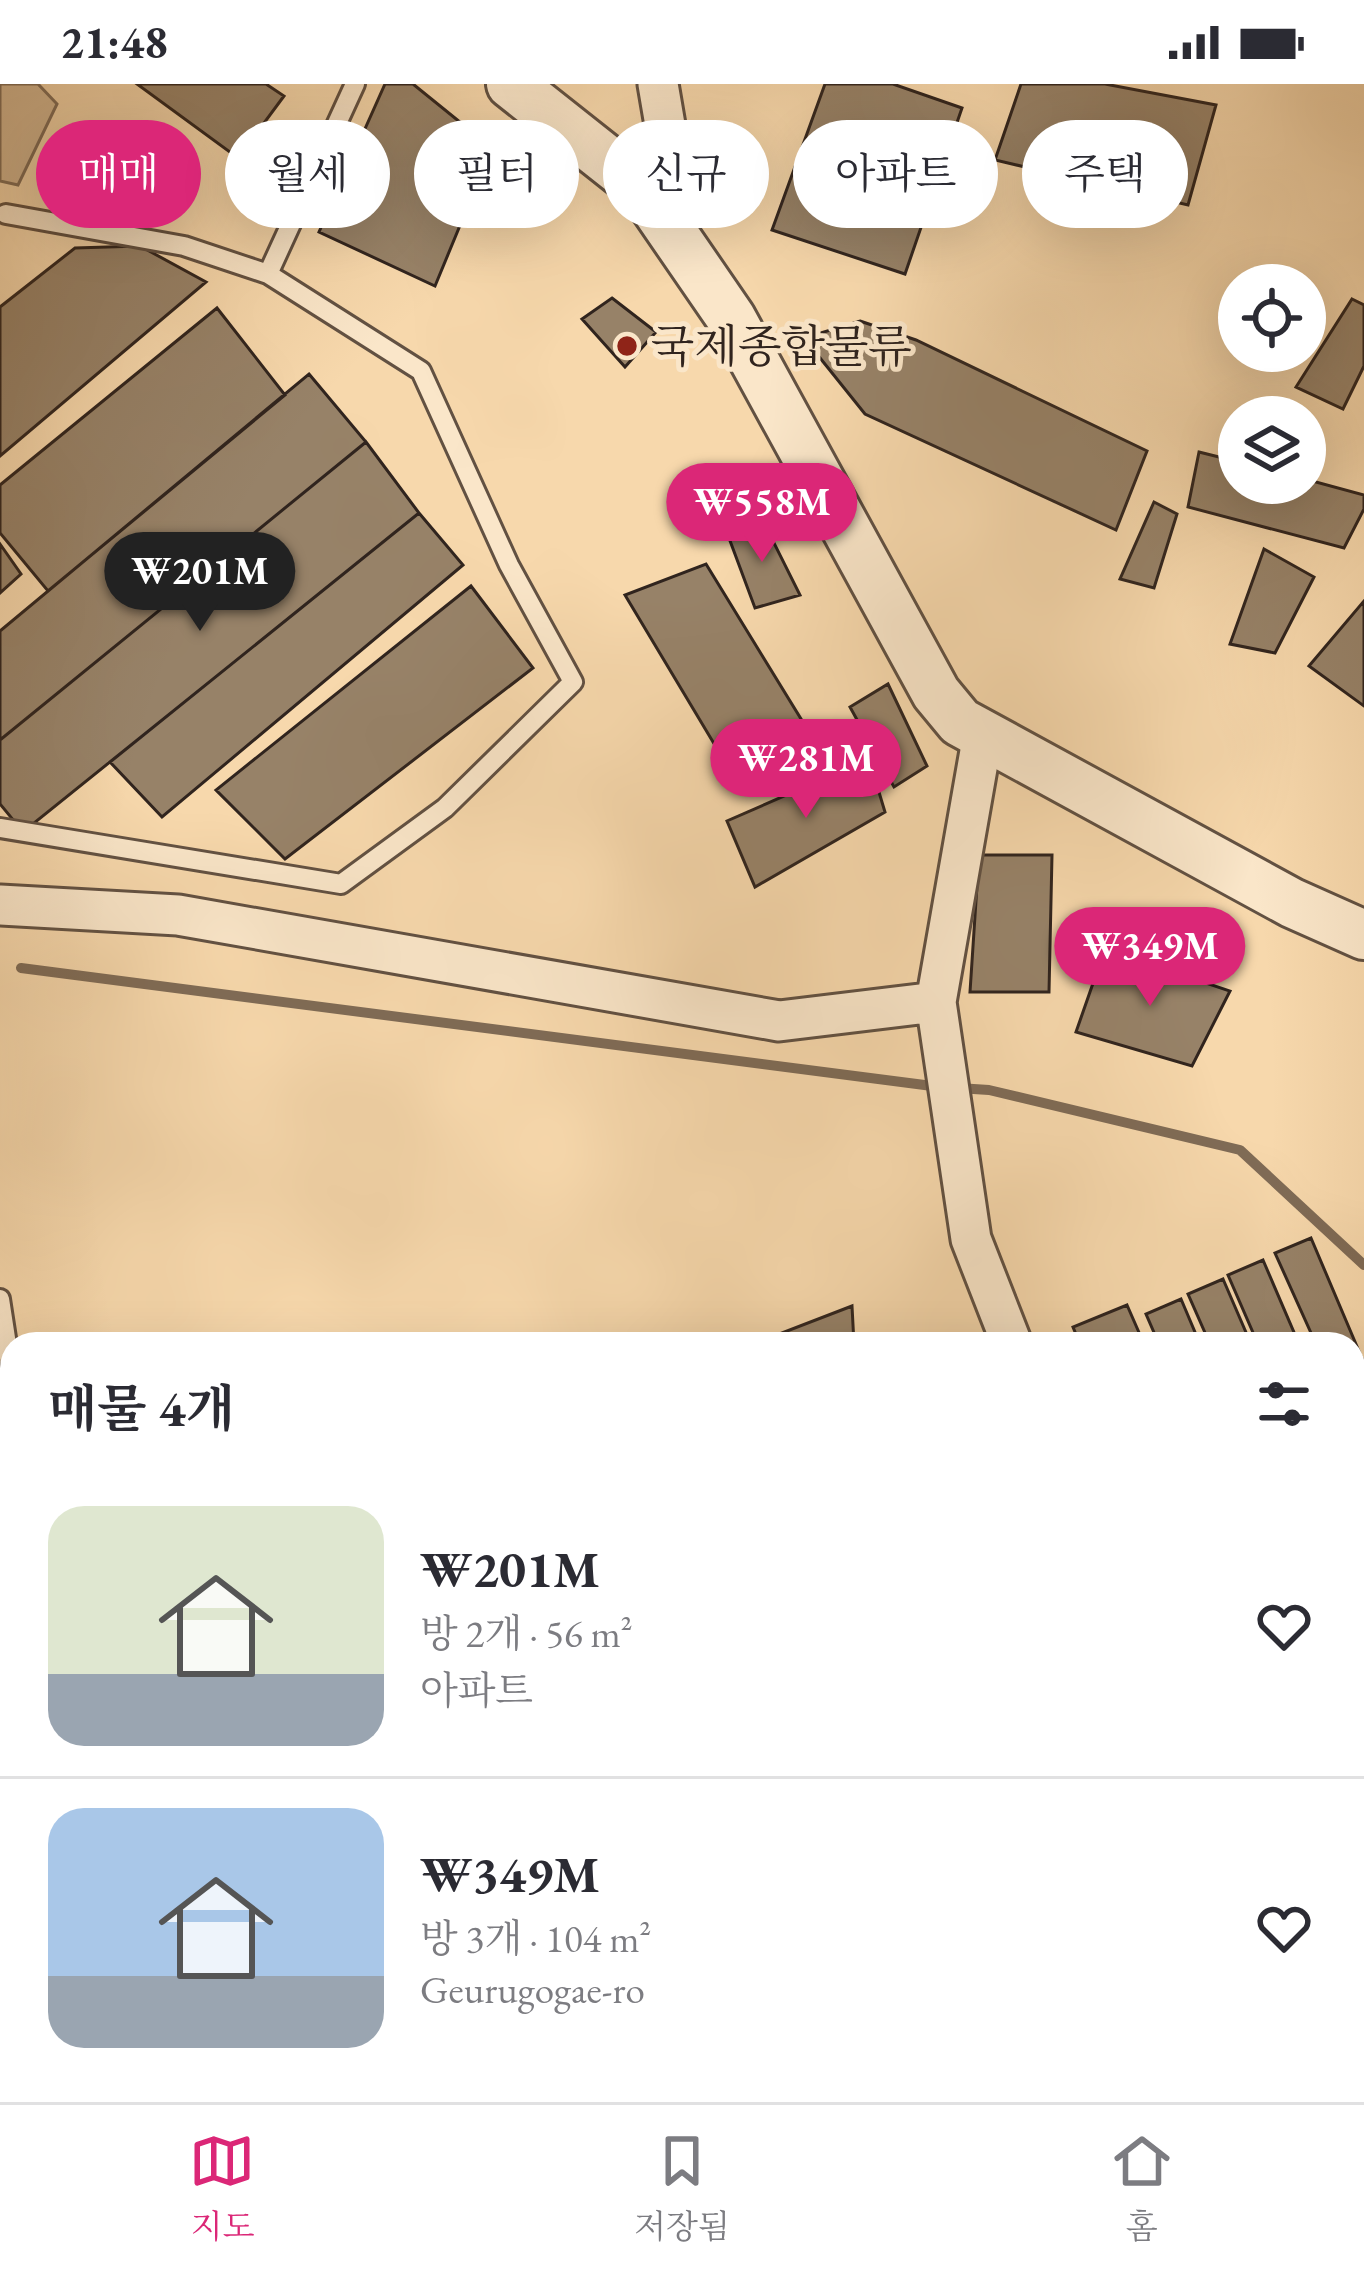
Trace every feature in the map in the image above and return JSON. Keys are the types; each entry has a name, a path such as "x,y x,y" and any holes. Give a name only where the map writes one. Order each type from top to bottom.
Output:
{"street":[{"path":"511,84 603,157"},
{"path":"658,84 664,120"},
{"path":"669,228 731,318 936,693 961,722 1292,903 1364,935"},
{"path":"983,734 935,1001 970,1239 1007,1332"},
{"path":"2,915 178,916 779,1021 935,1001"}],"lane":[{"path":"268,274 355,84"},
{"path":"0,828 341,884 446,808 573,682 509,565 421,371 268,274 184,246 6,214"},
{"path":"0,1299 5,1332"}],"shaded area":[{"path":"0,84 38,84 57,104 49,120 36,120 36,148 18,185 0,181"}],"building":[{"path":"137,84 266,84 284,96 266,120 225,120 225,148 201,131 201,120 186,120"},
{"path":"385,84 413,84 457,120 414,120 414,228 459,228 435,286 319,232 321,228 390,228 390,120 369,120"},
{"path":"825,84 893,84 962,108 958,120 812,120"},
{"path":"1021,84 1105,84 1216,105 1188,205 1188,120 1022,120 1022,166 998,161"},
{"path":"793,172 793,228 921,228 905,274 772,230"},
{"path":"140,246 206,282 0,456 0,307 75,248"},
{"path":"612,298 656,332 625,367 582,319"},
{"path":"1352,299 1364,305 1364,366 1343,409 1326,401 1326,396 1296,387 1306,372 1326,372 1326,340"},
{"path":"217,308 285,395 48,591 0,533 0,485"},
{"path":"860,321 916,340 1147,451 1116,530 865,414 804,338"},
{"path":"309,374 366,442 0,740 0,631"},
{"path":"366,442 419,513 23,832 0,804 0,740"},
{"path":"1199,452 1218,457 1218,504 1326,504 1326,485 1364,495 1364,509 1344,548 1188,507"},
{"path":"1154,502 1177,514 1154,588 1120,579"},
{"path":"419,513 463,565 162,817 110,762"},
{"path":"760,515 800,595 755,608 729,538"},
{"path":"0,544 21,574 0,593"},
{"path":"1264,549 1314,577 1275,653 1230,644"},
{"path":"706,564 809,732 740,787 625,595"},
{"path":"471,586 533,668 285,859 216,790"},
{"path":"1364,601 1364,706 1309,666"},
{"path":"888,684 927,766 894,787 850,707"},
{"path":"869,759 885,812 755,887 727,821"},
{"path":"979,855 1052,855 1049,992 970,992"},
{"path":"1105,949 1230,991 1192,1066 1076,1032"},
{"path":"1311,1238 1351,1332 1311,1332 1275,1253"},
{"path":"1263,1260 1294,1332 1253,1332 1228,1275"},
{"path":"1223,1279 1246,1332 1205,1332 1188,1294"},
{"path":"1181,1299 1195,1332 1154,1332 1146,1314"},
{"path":"1127,1305 1139,1332 1075,1332 1073,1327"},
{"path":"852,1306 853,1332 784,1332"}],"waterway":[{"path":"21,968 940,1087"},
{"path":"958,1088 989,1090 1240,1150 1364,1265"}],"place":[{"name":"국제종합물류","path":"627,346"}]}
